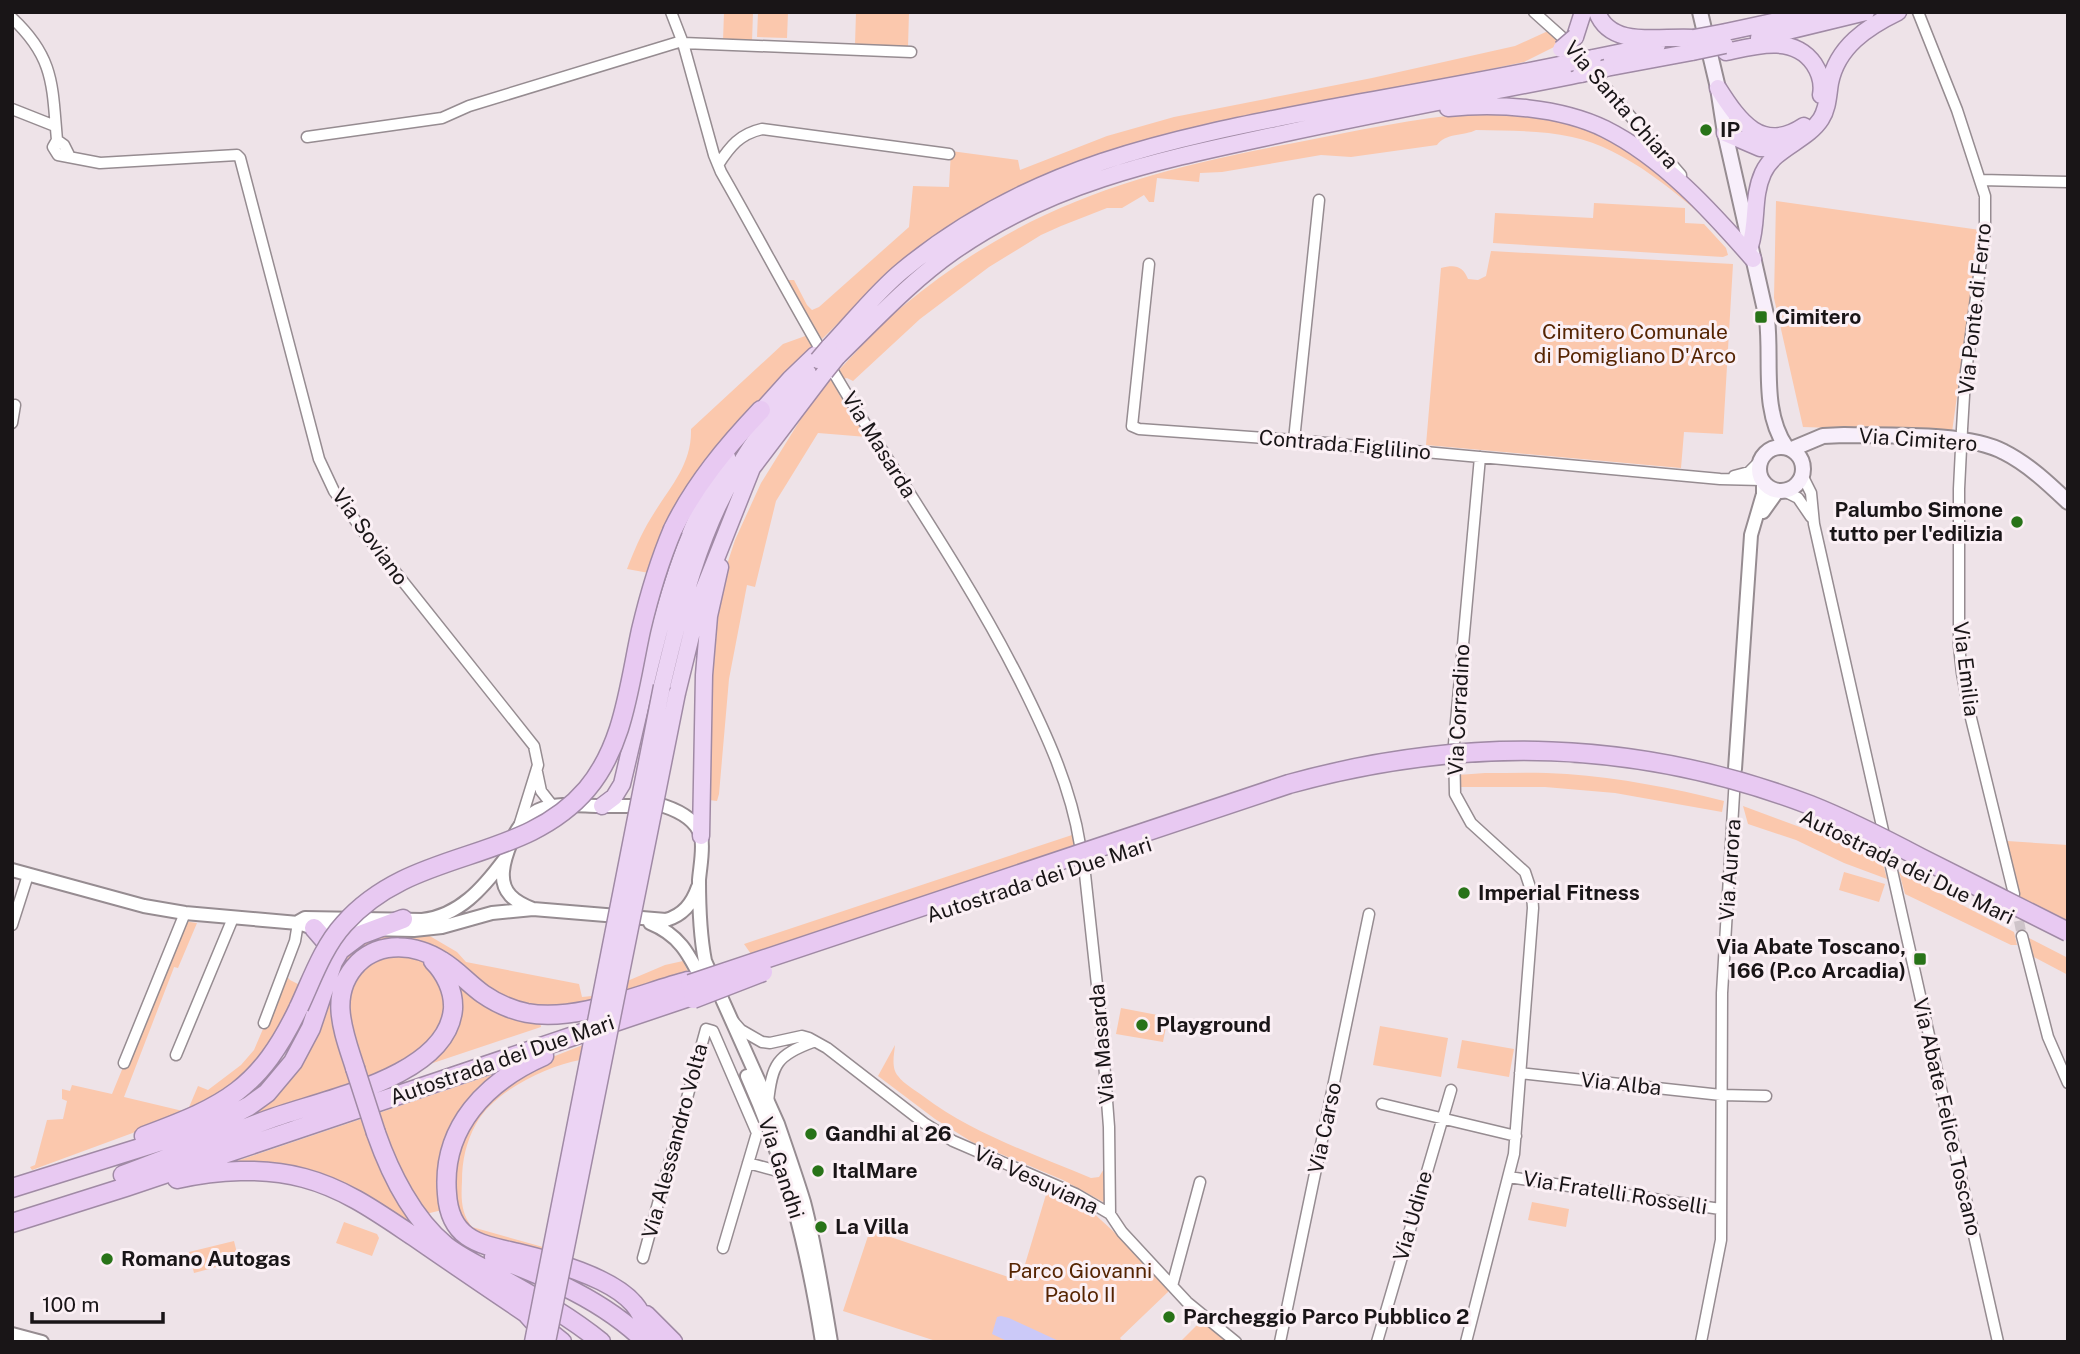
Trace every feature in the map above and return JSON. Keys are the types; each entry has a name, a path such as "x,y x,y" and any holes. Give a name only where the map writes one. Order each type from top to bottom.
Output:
{"highway":[{"path":"1571,62 1583,12"},
{"path":"1597,12 1600,20 1619,35 1633,38 1676,37 1692,50"},
{"path":"1726,43 1819,12"},
{"path":"1600,63 1692,50 1866,12"},
{"path":"1393,110 1493,107 1525,109 1604,128 1631,144 1728,230 1750,245 1754,234 1754,212 1759,183 1764,170 1784,149 1822,118 1834,70 1848,46 1865,31 1898,12"},
{"path":"1718,88 1734,113 1753,131 1774,137 1805,126 1812,118 1821,97 1819,71 1810,58 1792,46 1726,43"},
{"path":"533,1342 670,689 699,599 752,468 862,301 949,236 1027,191 1102,160 1234,126 1435,90 1571,62 1655,65 1692,50"},
{"path":"12,1187 195,1117 229,1098 273,1056 318,966 336,935 352,915 381,891 424,870 532,832 560,814 586,790 603,766 617,737 653,584 673,529 692,493 725,448 761,410 913,282 956,250 1031,206 1114,173 1159,160 1393,110 1571,62"},
{"path":"1725,133 1760,148 1784,149"},
{"path":"549,1342 670,689 682,601 718,509 738,468 825,355"},
{"path":"602,806 614,797 622,784 664,605 689,535 724,463 761,410"},
{"path":"701,836 704,676 709,616 732,514"},
{"name":"Autostrada dei Due Mari","path":"12,1225 691,990 761,956 775,956 1289,784 1384,761 1506,750 1577,752 1626,757 1721,776 1812,806 1857,826 2068,932"},
{"name":"Autostrada dei Due Mari","path":"12,1210 691,990 763,972 1293,796 1387,773 1483,763 1530,762 1624,769 1718,788 1809,817 1852,836 2068,946"},
{"path":"12,1187 213,1125 249,1106 267,1093 293,1062 312,1028 333,962 348,942 403,919"},
{"path":"306,925 327,943 333,962"},
{"path":"601,1342 542,1303 457,1254 437,1238 397,1181 376,1133 340,1012 340,998 346,978 361,960 375,952 400,947 419,950 441,960 491,999 529,1013 576,1013 691,990"},
{"path":"123,1175 268,1119 387,1079 421,1060 444,1035 451,1019 453,1000 447,981 437,964 419,950"},
{"path":"673,1342 635,1304 585,1273 490,1246 467,1236 450,1212 446,1186 448,1160 454,1138 467,1113 487,1091 524,1065 691,990"},
{"path":"12,1225 83,1208 187,1177 237,1172 302,1177 335,1188 358,1200 526,1313 562,1342"},
{"path":"430,1228 451,1240 583,1294 625,1321 646,1342"},
{"path":"635,1304 654,1342"},
{"path":"526,1313 549,1342"}],"main road":[{"path":"1700,12 1767,319 1770,441 1759,467 1762,481 1781,491 1798,483 1813,447 1832,436"},
{"path":"1769,402 1779,437 1803,469"},
{"name":"Via Cimitero","path":"1789,448 1823,436 1962,439 1989,445 2004,452 2022,463 2068,502"},
{"path":"1764,456 1780,446 1789,448"}],"street":[{"name":"Via Masarda","path":"671,12 718,165 850,400 965,580 998,638 1038,717 1065,782 1076,818 1080,845"},
{"name":"Via Santa Chiara","path":"1534,12 1563,38 1693,187 1701,204"},
{"name":"Via Ponte di Ferro","path":"1918,12 1944,75 1981,180 1985,207 1985,231 1965,379 1962,439"},
{"path":"12,18 33,39 46,61 51,78 55,126 12,109"},
{"path":"307,137 442,118 469,106 682,42 911,52"},
{"name":"Via Soviano","path":"55,126 57,141 53,147 58,155 100,163 236,155 240,158 319,459 334,491 413,595 530,740 538,758 536,772"},
{"path":"718,165 737,140 747,133 762,129 949,154"},
{"path":"1981,180 2068,182"},
{"path":"1693,187 1738,229 1750,245"},
{"path":"1294,440 1320,200"},
{"name":"Contrada Figlilino","path":"1149,264 1132,426 1139,429 1762,481"},
{"path":"12,423 15,405"},
{"name":"Via Emilia","path":"1962,439 1958,603 1962,673 2014,894"},
{"name":"Contrada Figlilino","path":"1720,479 1749,472 1764,456"},
{"name":"Via Corradino","path":"1466,1342 1509,1177 1516,1136 1532,893 1525,872 1486,839 1471,822 1455,794 1454,744 1480,457"},
{"name":"Via Abate Felice Toscano","path":"1803,469 1811,493 1814,524 1998,1342"},
{"path":"1744,480 1753,486 1761,501"},
{"name":"Via Aurora","path":"1701,1342 1721,1240 1722,993 1751,535 1761,501 1762,481"},
{"name":"Via Abate Felice Toscano","path":"1781,491 1793,494 1804,503 1814,524"},
{"name":"Via Aurora","path":"1755,523 1781,491"},
{"path":"536,772 541,791 552,805"},
{"path":"264,1023 295,940 306,925 306,918 428,919 460,906 482,889 504,860 520,823 536,772"},
{"path":"520,823 533,811 552,805 664,806 681,812 691,820 701,836"},
{"name":"Via Gandhi","path":"701,836 699,884 701,942 705,961 779,1126 804,1202 831,1342"},
{"path":"504,860 502,877 508,893 516,902 533,909"},
{"path":"12,870 112,898 185,913 375,930 426,929 492,913 533,909 666,920 681,914 695,896 699,884"},
{"name":"Via Masarda","path":"1085,874 1108,1114 1110,1213"},
{"path":"12,925 28,875"},
{"path":"124,1062 185,913"},
{"name":"Via Carso","path":"1280,1342 1369,914"},
{"path":"176,1055 233,918"},
{"name":"Via Gandhi","path":"643,920 674,935 684,947 714,1003 755,1095 785,1173 803,1239 822,1342"},
{"path":"2022,936 2048,1037 2068,1083"},
{"name":"Via Vesuviana","path":"730,1017 741,1030 762,1042 770,1043 802,1036 827,1048 924,1123 953,1141 1066,1190 1110,1213 1122,1232 1187,1302 1236,1342"},
{"name":"Via Alessandro Volta","path":"643,1258 706,1028 710,1028 757,1133 748,1163"},
{"path":"768,1102 771,1076 780,1059 796,1048 813,1042"},
{"name":"Via Alba","path":"1520,1073 1721,1095 1766,1096"},
{"name":"Via Udine","path":"1377,1342 1451,1090"},
{"path":"1382,1104 1516,1136"},
{"path":"723,1248 748,1163 785,1173"},
{"name":"Via Fratelli Rosselli","path":"1509,1177 1720,1209"},
{"path":"1172,1286 1200,1182"},
{"path":"12,1334 42,1342"}],"green space":[{"path":"724,12 753,12 752,42 723,41"},
{"path":"758,12 788,12 787,38 757,37"},
{"path":"856,12 909,12 908,47 855,45"},
{"path":"1548,31 1560,44 1524,62 1210,128 1132,148 882,280 822,339 785,280 794,280 812,310 819,307 909,227 913,186 949,187 951,151 1018,160 1020,170 1107,136 1174,117 1372,78 1515,46"},
{"path":"1477,113 1562,120 1605,134 1658,172 1720,232 1670,189 1632,162 1592,143 1548,133 1476,130 1445,138 1437,145 1351,157 1321,155 1222,172 1200,173 1199,182 1157,178 1154,202 1149,202 1144,195 1122,208 1107,208 1041,235 989,267 920,319 853,381 843,379 839,370 895,313 949,271 1040,217 1087,197 1135,180 1238,154 1385,125"},
{"path":"1776,201 1980,230 1952,432 1803,427 1774,298"},
{"path":"1594,203 1685,208 1685,223 1704,224 1726,248 1728,255 1723,257 1493,243 1495,213 1593,218"},
{"name":"Cimitero Comunale di Pomigliano D'Arco","path":"1491,251 1733,264 1723,434 1684,432 1681,468 1426,445 1441,268 1458,267 1468,279 1478,280 1486,276"},
{"path":"808,335 815,348 783,378 649,573 627,569 644,530 683,466 688,454 691,429 783,344"},
{"path":"831,378 867,437 818,433 776,501 755,587 747,585 729,679 719,794 717,801 709,800 709,666 722,580 735,540 761,483 807,409"},
{"path":"1557,773 1607,778 1724,801 1722,812 1615,793 1545,787 1459,787 1458,775"},
{"path":"1743,806 1827,837 1883,864 1887,879 1844,863 1796,840 1748,824"},
{"path":"1072,835 1074,847 751,954 744,944"},
{"path":"2007,841 2068,845 2068,923 2019,898"},
{"path":"1844,872 1885,884 1879,902 1839,890"},
{"path":"1899,872 2014,932 2017,945 2011,945 1905,894"},
{"path":"183,921 197,923 178,968 174,967 124,1097 187,1112 198,1086 208,1090 241,1065 254,1050 286,975 300,985 285,1027 247,1078 187,1113 32,1170 30,1167 35,1165 47,1120 63,1119 67,1101 62,1099 62,1089 70,1091 72,1085 112,1094"},
{"path":"428,935 457,952 466,962 579,984 582,997 592,996 665,965 683,961 690,976 591,1008 530,1011 495,1000 430,951 413,944 395,942 375,947 343,974 334,1002 337,1032 350,1076 363,1071 345,1018 345,994 358,971 377,957 396,954 415,958 432,969 444,985 449,1003 447,1023 435,1042 396,1071 373,1082 251,1123 248,1116 281,1085 307,1047 332,974 348,949 366,938"},
{"path":"2029,938 2068,958 2068,975 2032,956"},
{"path":"451,981 540,1022 541,1027 427,1065 426,1062 433,1057"},
{"name":"Playground","path":"1121,1008 1168,1017 1163,1042 1116,1034"},
{"path":"1380,1026 1448,1038 1441,1077 1373,1065"},
{"path":"1462,1040 1514,1049 1509,1077 1457,1068"},
{"path":"583,1045 580,1060 537,1074 495,1101 476,1124 464,1159 462,1206 472,1227 543,1247 542,1251 477,1239 454,1214 448,1182 470,1114 537,1063"},
{"path":"895,1045 894,1065 900,1079 962,1121 1004,1142 1091,1178 1099,1177 1105,1167 1105,1203 1063,1180 972,1142 935,1119 878,1076"},
{"path":"500,1072 471,1102 442,1210 398,1221 384,1211 228,1164"},
{"name":"Parco Giovanni Paolo II","path":"1048,1188 1089,1209 1169,1291 1120,1338 1123,1342 939,1342 843,1311 870,1230 1020,1281"},
{"path":"1532,1202 1569,1209 1566,1227 1528,1220"},
{"path":"344,1222 377,1234 379,1238 372,1256 336,1243"},
{"path":"234,1241 239,1261 194,1273 189,1252"},
{"name":"Parco Giovanni Paolo II","path":"1201,1321 1228,1342 1180,1342"}],"water":[{"path":"1001,1316 1061,1342 1009,1342 992,1334 997,1317"}],"tunnel":[{"path":"2016,906 2022,936"}],"place":[{"name":"IP","path":"1706,130"},
{"name":"Cimitero","path":"1761,317"},
{"name":"Palumbo Simone tutto per l'edilizia","path":"2017,522"},
{"name":"Imperial Fitness","path":"1464,893"},
{"name":"Via Abate Toscano, 166 (P.co Arcadia)","path":"1920,959"},
{"name":"Playground","path":"1142,1025"},
{"name":"Gandhi al 26","path":"811,1134"},
{"name":"ItalMare","path":"818,1171"},
{"name":"La Villa","path":"821,1227"},
{"name":"Romano Autogas","path":"107,1259"},
{"name":"Parcheggio Parco Pubblico 2","path":"1169,1317"}]}
